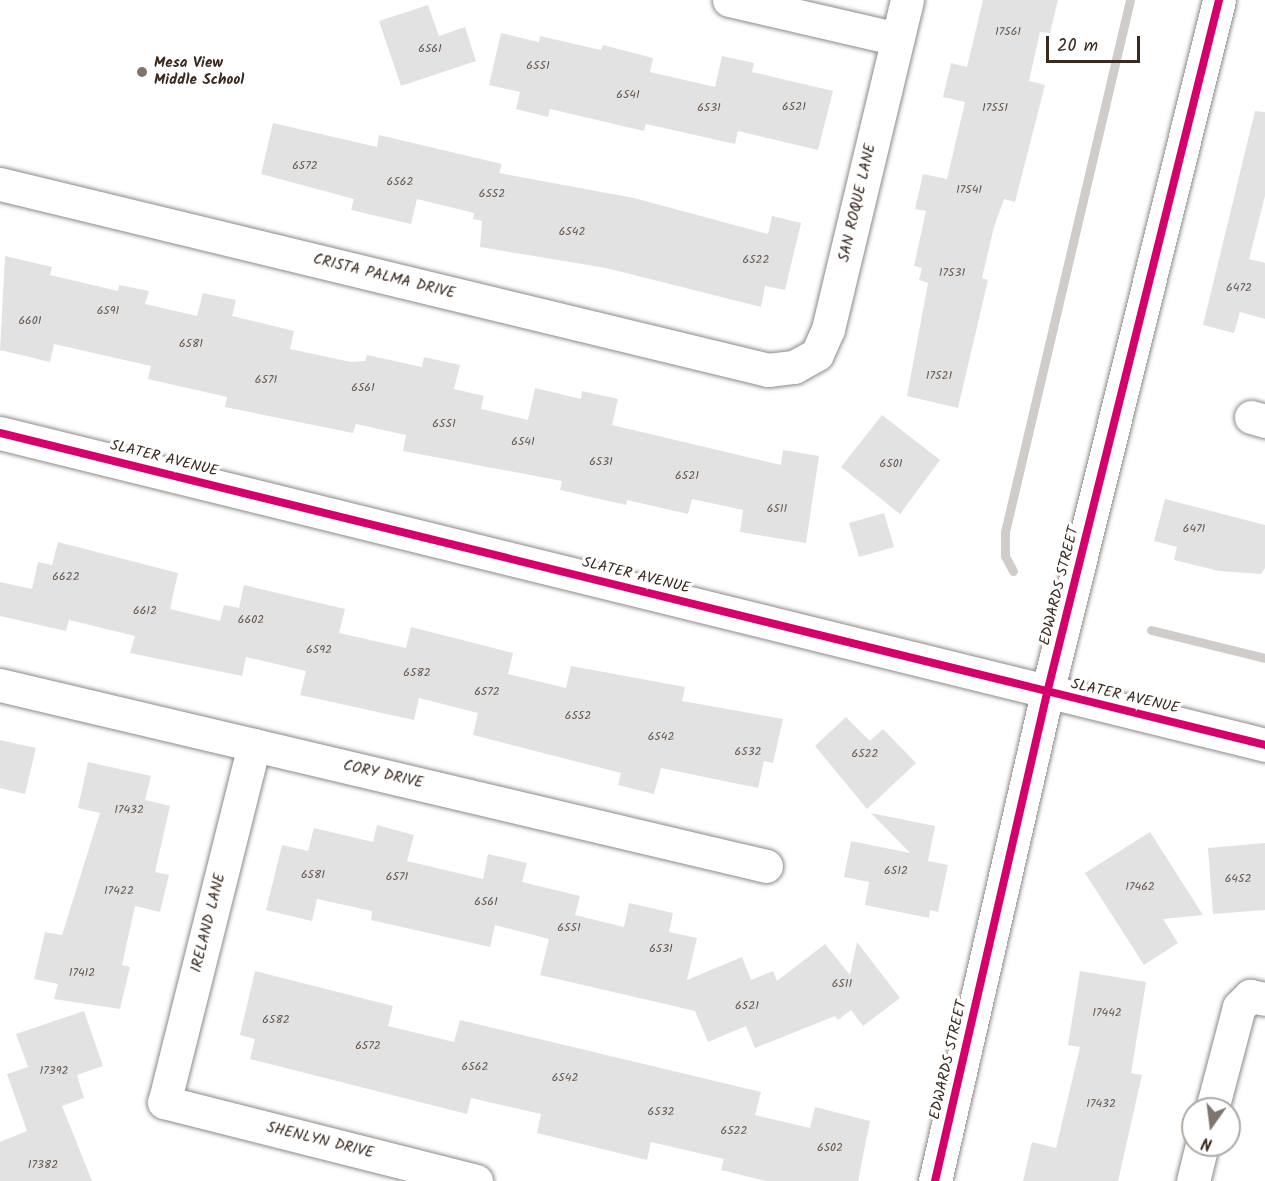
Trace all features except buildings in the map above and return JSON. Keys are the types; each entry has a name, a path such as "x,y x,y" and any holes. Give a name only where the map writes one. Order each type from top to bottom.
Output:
{"street":[{"path":"729,0 898,39"},
{"name":"SAN ROQUE LANE","path":"768,370 794,368 817,354 828,329 907,0"},
{"name":"EDWARDS STREET","path":"935,1181 1047,693 1219,0"},
{"name":"CRISTA PALMA DRIVE","path":"0,184 768,370"},
{"name":"SLATER AVENUE","path":"0,433 1265,745"},
{"name":"CORY DRIVE","path":"0,685 766,866"},
{"name":"IRELAND LANE","path":"164,1102 254,745"},
{"path":"1217,1097 1254,999"},
{"name":"SHENLYN DRIVE","path":"164,1102 476,1181"},
{"path":"1193,1181 1199,1157"}],"waterway":[{"path":"1013,571 1005,556 1005,532 1130,0"},
{"path":"1151,630 1265,658"}],"cycle path":[{"path":"935,1181 1047,693 1219,0"},
{"path":"0,433 1265,745"}],"place":[{"name":"Mesa View Middle School","path":"142,72"}]}
